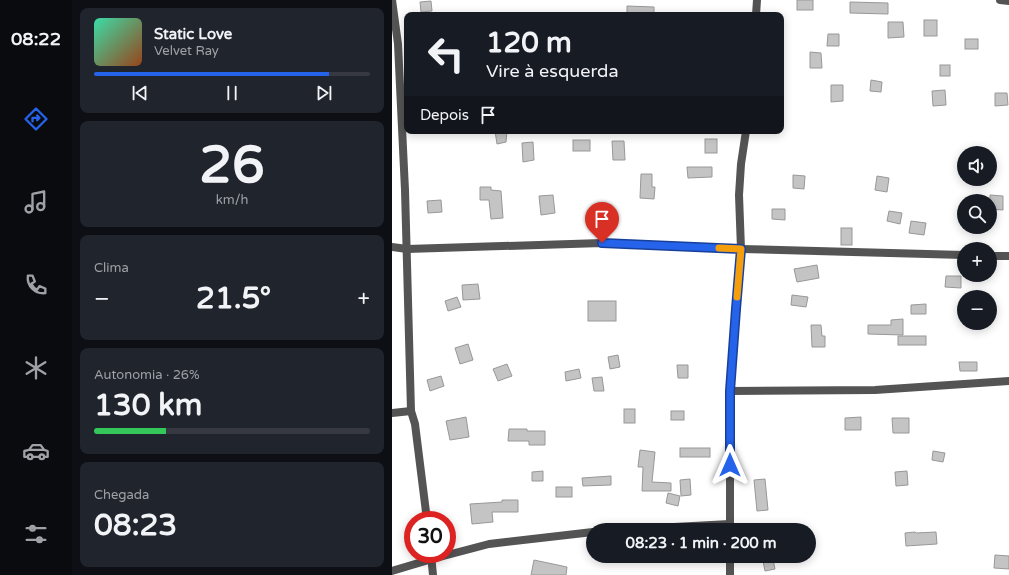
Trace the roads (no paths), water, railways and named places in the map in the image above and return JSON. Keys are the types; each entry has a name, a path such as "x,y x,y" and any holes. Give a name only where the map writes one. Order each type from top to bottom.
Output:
{"street":[{"path":"392,0 398,44 407,249 411,411 415,424 426,511"},
{"path":"756,12 757,0"},
{"path":"1000,0 1009,1"},
{"path":"730,523 730,391 741,249 739,195 746,134"},
{"path":"392,247 407,249 602,243 741,249 957,255"},
{"path":"997,256 1009,256"},
{"path":"730,391 875,390 1009,381"},
{"path":"392,413 411,411"},
{"path":"456,551 490,544 586,533"},
{"path":"392,571 413,563"},
{"path":"432,563 433,575"},
{"path":"730,563 730,575"}]}
